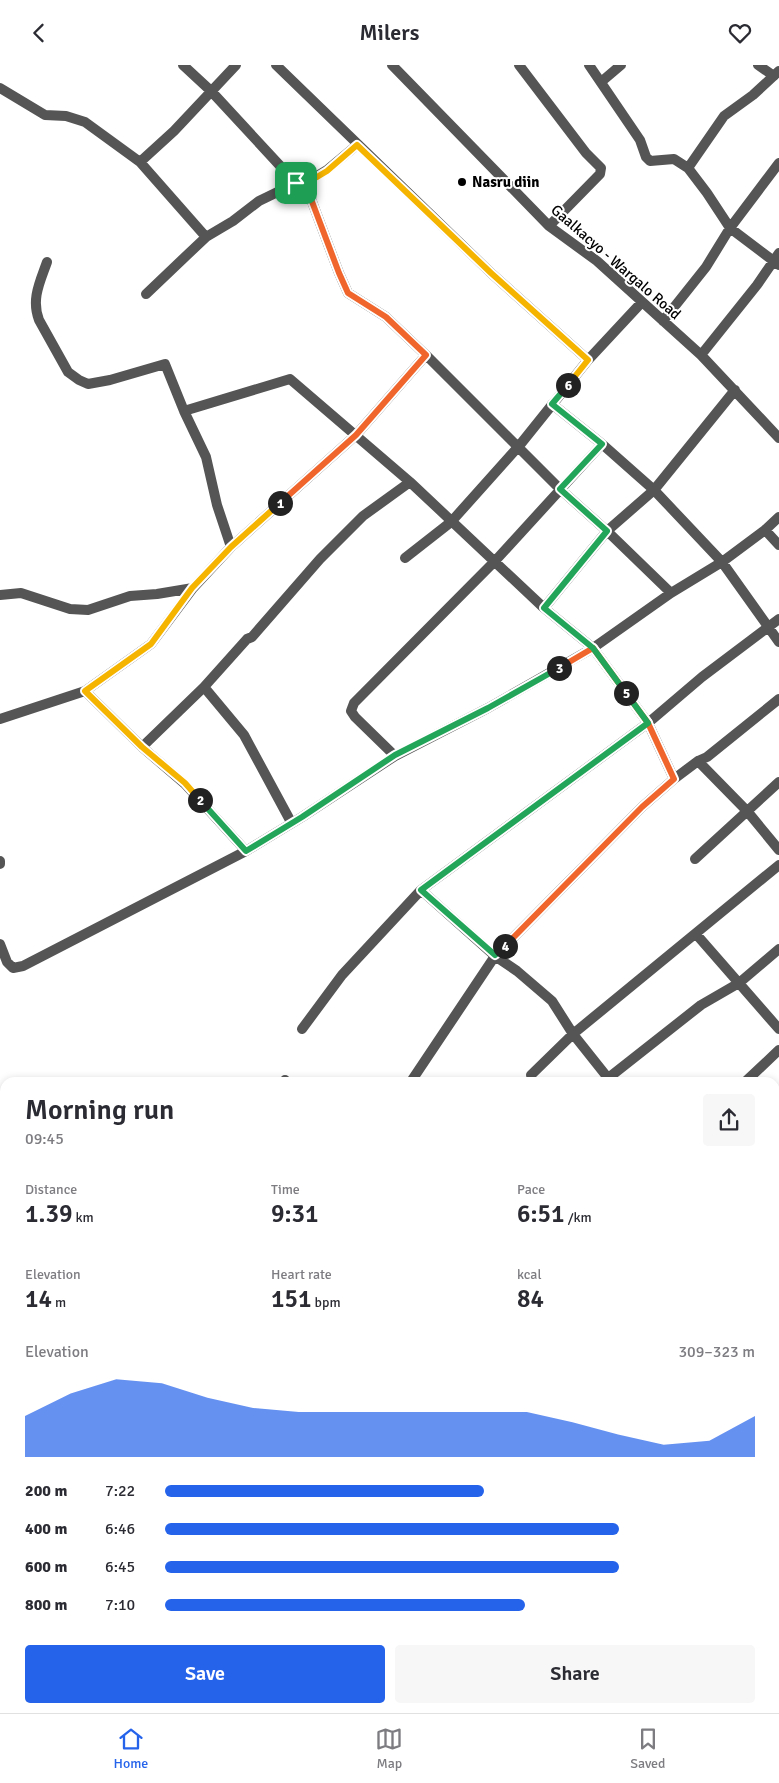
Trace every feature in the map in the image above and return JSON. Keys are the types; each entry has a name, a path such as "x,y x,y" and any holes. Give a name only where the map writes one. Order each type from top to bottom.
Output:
{"street":[{"path":"184,65 211,91 311,199 348,293 386,317 519,446 560,489 671,593"},
{"path":"140,162 174,131 236,65"},
{"path":"276,65 491,273 588,360"},
{"name":"Gaalkacyo - Wargalo Road","path":"392,65 549,226 597,261 701,355 779,438"},
{"path":"519,65 586,153 600,168 600,174 549,226"},
{"path":"589,65 640,140 646,157 650,161 674,159 688,168 730,228 777,260 701,355"},
{"path":"601,82 621,65"},
{"path":"688,168 724,116 754,95 776,74 758,65"},
{"path":"0,88 45,115 66,116 85,122 140,162 206,237"},
{"path":"146,294 206,237 233,221 259,201 296,183 317,177 327,171 357,145"},
{"path":"663,321 706,267 730,228 779,163"},
{"path":"47,262 34,303 39,320 68,372 79,380 88,383 110,380 165,364 184,411 206,457 217,505 231,547"},
{"path":"405,558 451,521 519,446 588,360 642,302"},
{"path":"0,719 85,691 151,644 192,588 231,547 356,435 426,355"},
{"path":"184,411 290,379 410,482 544,608 593,648 648,723 674,779"},
{"path":"544,608 607,531 654,490 735,390"},
{"path":"552,404 602,444 654,490 722,562 779,642"},
{"path":"395,755 355,717 351,711 354,703 495,561 602,444"},
{"path":"142,747 204,687 247,639 252,637 332,546 363,516 410,482"},
{"path":"0,945 6,962 13,968 23,966 246,851 302,817 395,755 488,708 593,648 671,593 722,562 765,530 779,517"},
{"path":"765,530 779,545"},
{"path":"0,595 21,593 70,609 88,609 130,597 192,588"},
{"path":"302,1029 342,975 421,890 648,723 702,677 779,619"},
{"path":"204,687 244,735 291,822"},
{"path":"85,691 142,747 185,783 246,851"},
{"path":"414,1077 495,955 642,807 674,779 698,761 707,757 779,699"},
{"path":"698,761 747,811 779,850"},
{"path":"695,859 779,782"},
{"path":"531,1075 573,1034 779,865"},
{"path":"421,890 495,955 552,1001 573,1034 605,1077"},
{"path":"696,934 779,1029"},
{"path":"613,1077 701,1005 739,983 779,949"},
{"path":"750,1077 779,1050"}],"place":[{"name":"Nasru diin","path":"462,182"}],"route":[{"path":"296,183 311,199 348,293 386,317 426,355 356,435 231,547 192,588 151,644 85,691 142,747 185,783 246,851 302,817 395,755 488,708 593,648 648,723 674,779 642,807 495,955 421,890 648,723 620,685 593,648 544,608 607,531 560,489 602,444 552,404 588,360 491,273 357,145 327,171 317,177 296,183"}]}
